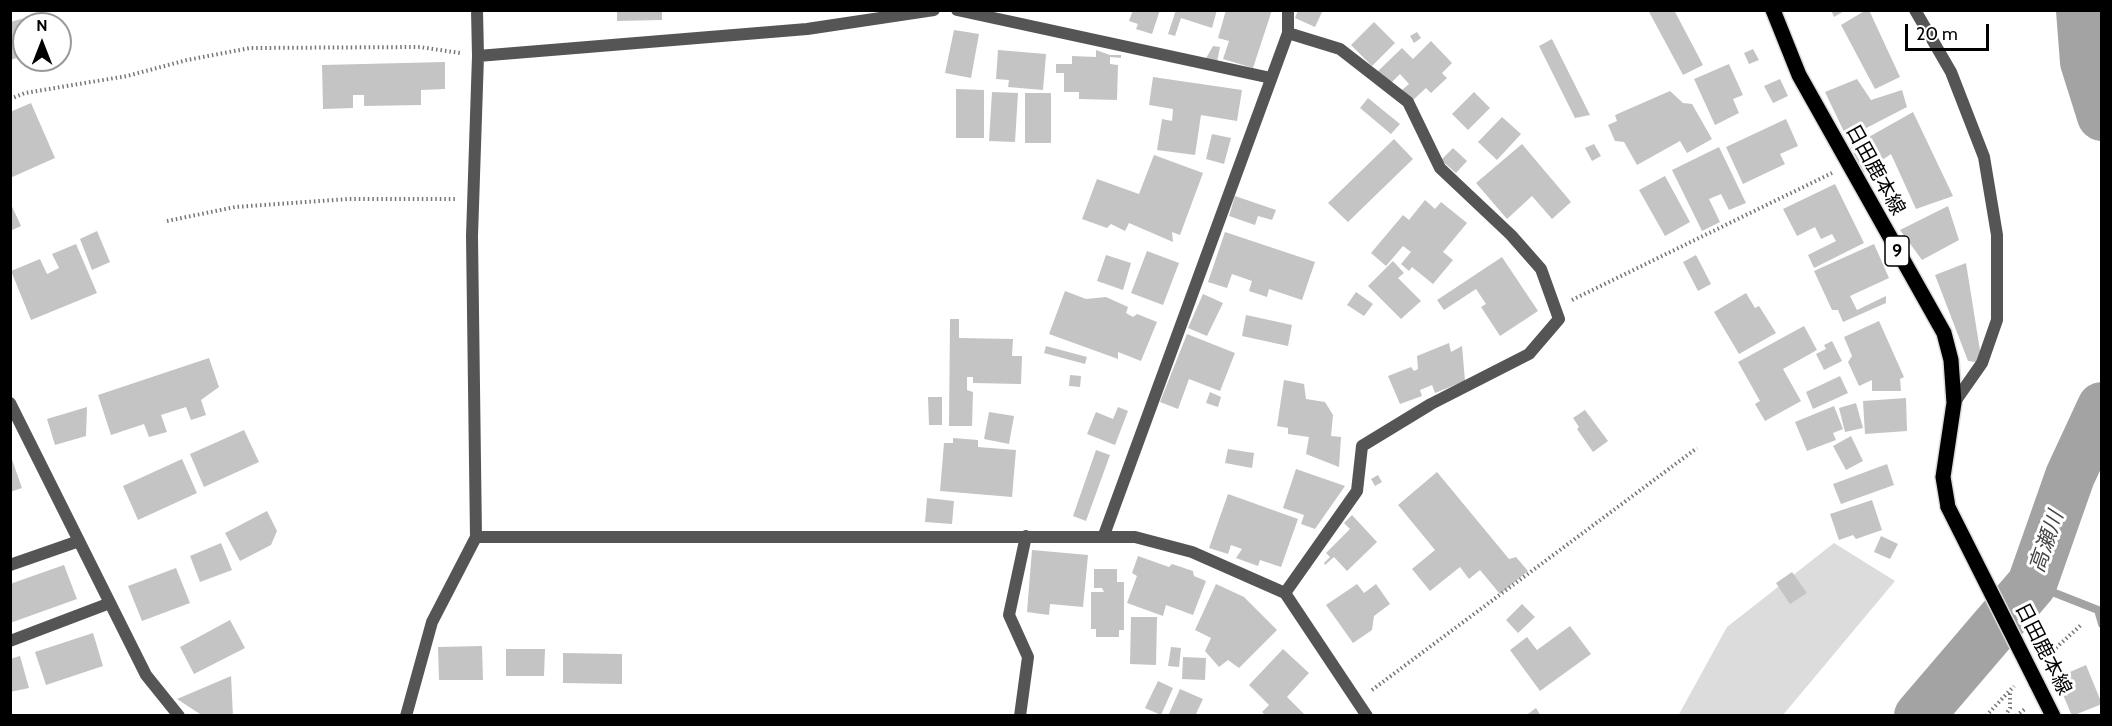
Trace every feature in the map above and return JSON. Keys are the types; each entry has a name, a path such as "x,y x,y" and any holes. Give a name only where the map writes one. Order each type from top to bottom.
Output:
{"main road":[{"name":"日田鹿本線","path":"1773,10 1799,75 1944,333 1952,360 1954,403 1943,477 1948,507 2054,716"}],"street":[{"path":"406,716 432,622 476,537 473,199 478,56 477,10"},
{"path":"478,56 807,29 934,10"},
{"path":"957,10 1271,78"},
{"path":"1104,535 1288,33 1288,10"},
{"path":"1915,10 1951,72 1984,158 1997,235 1997,320 1982,363 1954,403"},
{"path":"1285,593 1357,491 1362,446 1431,404 1529,354 1558,319 1541,269 1511,235 1440,168 1408,102 1340,49 1288,33"},
{"path":"10,403 146,675 179,716"},
{"path":"476,537 1104,535 1135,537 1192,552 1285,593 1366,716"},
{"path":"1020,716 1028,657 1009,615 1026,536"},
{"path":"10,565 79,541"},
{"path":"10,641 110,603"}],"path":[{"path":"10,99 25,93 127,76 187,60 250,48 420,47 478,56"},
{"path":"1555,308 1849,165"},
{"path":"167,221 235,207 348,199 473,199"},
{"path":"1358,702 1697,448"},
{"path":"1986,716 2010,690 2010,708 2005,716"}],"shaded area":[{"path":"1834,543 1895,581 1783,715 1678,716 1727,627"}],"building":[{"path":"617,10 662,10 662,20 617,21"},
{"path":"1133,10 1160,10 1152,34 1136,29 1138,24 1129,21"},
{"path":"1176,10 1217,10 1212,28 1181,18 1175,36 1168,34"},
{"path":"1226,10 1272,10 1253,68 1223,59 1229,41 1218,38"},
{"path":"1298,10 1323,10 1315,27 1295,18"},
{"path":"1648,10 1674,10 1703,65 1683,75"},
{"path":"1831,10 1846,10 1834,17"},
{"path":"1869,10 1900,77 1875,89 1841,25"},
{"path":"12,21 12,59 10,60 10,22"},
{"path":"1374,22 1395,43 1372,66 1351,45"},
{"path":"954,30 979,34 971,78 945,73"},
{"path":"1417,32 1421,38 1414,43 1410,36"},
{"path":"1552,39 1590,115 1575,118 1539,46"},
{"path":"1431,41 1452,63 1442,73 1447,78 1431,93 1426,88 1412,101 1402,90 1409,84 1400,74 1389,85 1377,72 1402,48 1413,59"},
{"path":"1213,46 1220,47 1217,62 1205,60"},
{"path":"1753,49 1759,60 1749,64 1744,53"},
{"path":"998,50 1046,54 1043,90 1008,87 1009,80 996,79"},
{"path":"1096,50 1110,55 1121,55 1121,58 1110,57 1110,64 1118,65 1117,100 1079,99 1079,92 1064,92 1064,73 1056,73 1056,64 1072,64 1072,56 1096,57"},
{"path":"445,62 445,89 421,90 421,105 364,106 364,95 353,95 353,108 323,109 322,65"},
{"path":"1729,64 1743,95 1733,99 1739,113 1715,125 1694,79"},
{"path":"1153,77 1242,90 1237,121 1201,115 1195,155 1157,150 1162,119 1172,121 1173,109 1149,105"},
{"path":"1780,79 1788,96 1773,103 1764,86"},
{"path":"1857,79 1871,100 1902,90 1907,107 1847,138 1825,92"},
{"path":"956,89 984,90 984,138 956,138"},
{"path":"1670,91 1683,103 1692,104 1712,139 1687,153 1680,141 1637,165 1624,142 1615,141 1608,125 1617,121 1615,115"},
{"path":"992,92 1018,93 1015,142 989,141"},
{"path":"1474,92 1490,108 1468,130 1452,114"},
{"path":"1025,93 1051,93 1051,143 1025,143"},
{"path":"1368,98 1400,124 1391,134 1360,108"},
{"path":"31,103 55,158 10,178 10,112"},
{"path":"1913,112 1953,196 1916,209 1891,154 1863,173 1851,147"},
{"path":"1502,117 1521,134 1497,160 1478,142"},
{"path":"1786,119 1798,146 1780,154 1785,164 1743,184 1726,147"},
{"path":"1212,134 1231,138 1224,164 1206,159"},
{"path":"1394,139 1413,159 1348,222 1328,203"},
{"path":"1522,144 1571,202 1552,219 1532,196 1507,219 1476,183"},
{"path":"1594,144 1601,156 1592,161 1585,148"},
{"path":"1719,147 1746,203 1729,210 1721,194 1709,199 1720,222 1702,231 1672,170"},
{"path":"1453,148 1467,161 1456,173 1441,160"},
{"path":"1154,155 1203,173 1180,235 1172,232 1173,242 1129,223 1125,231 1111,224 1107,228 1082,219 1097,179 1139,194"},
{"path":"1665,176 1690,222 1665,236 1639,190"},
{"path":"1835,184 1864,243 1814,268 1808,255 1836,241 1832,234 1821,239 1815,227 1797,236 1783,209"},
{"path":"1235,196 1276,210 1272,220 1258,216 1255,225 1229,216"},
{"path":"1425,200 1435,209 1441,202 1467,223 1443,252 1453,260 1433,284 1412,267 1409,271 1401,264 1411,252 1403,246 1386,266 1371,253 1403,215 1409,220"},
{"path":"10,202 21,226 10,231"},
{"path":"1948,206 1959,240 1922,260 1900,230"},
{"path":"97,231 110,262 92,270 80,239"},
{"path":"1225,232 1315,262 1302,300 1269,289 1267,297 1249,291 1252,281 1232,274 1227,288 1208,282"},
{"path":"76,244 97,293 31,320 11,271 40,259 47,274 59,268 52,254"},
{"path":"1874,244 1889,278 1850,296 1857,310 1886,296 1886,303 1843,322 1838,310 1832,310 1814,271"},
{"path":"1147,251 1179,263 1163,305 1131,293"},
{"path":"1106,255 1131,263 1123,290 1097,281"},
{"path":"1696,255 1711,284 1698,291 1683,262"},
{"path":"1502,257 1538,311 1500,336 1481,307 1486,304 1476,289 1444,310 1437,300"},
{"path":"1393,261 1404,273 1398,278 1421,301 1401,319 1368,286"},
{"path":"1966,263 1982,363 1968,361 1935,275"},
{"path":"1065,291 1086,299 1106,297 1128,307 1126,313 1133,317 1137,314 1157,322 1141,361 1118,352 1118,359 1049,334"},
{"path":"1356,292 1373,304 1364,316 1347,305"},
{"path":"1746,293 1755,308 1759,306 1776,333 1739,354 1714,312"},
{"path":"1203,294 1223,303 1207,336 1188,328"},
{"path":"1246,315 1292,325 1288,346 1242,336"},
{"path":"950,319 959,319 959,338 1013,339 1012,356 1022,356 1021,384 973,383 973,377 967,377 967,390 973,392 972,426 949,426"},
{"path":"1879,321 1904,377 1900,379 1901,391 1872,391 1872,380 1859,386 1848,362 1852,356 1844,337"},
{"path":"1804,326 1817,350 1783,369 1801,401 1765,421 1755,404 1760,401 1738,362"},
{"path":"1187,334 1235,353 1220,391 1189,379 1178,409 1160,402"},
{"path":"1832,341 1842,361 1824,370 1816,354 1826,349 1824,345"},
{"path":"1449,343 1451,352 1462,346 1465,381 1435,393 1432,385 1420,390 1422,396 1400,404 1388,376 1411,367 1414,371 1418,369 1417,356"},
{"path":"1046,346 1087,357 1085,364 1044,353"},
{"path":"209,358 219,387 201,400 206,415 191,420 186,407 161,415 167,432 149,437 144,424 111,435 98,395"},
{"path":"1070,375 1081,376 1080,387 1069,386"},
{"path":"1840,376 1848,393 1813,409 1806,392"},
{"path":"1284,380 1304,384 1306,399 1325,402 1333,415 1331,436 1341,437 1339,467 1306,454 1309,437 1288,434 1288,428 1277,426"},
{"path":"1210,392 1221,397 1218,407 1206,403"},
{"path":"928,397 942,397 942,425 929,425"},
{"path":"1906,398 1907,431 1865,434 1863,401"},
{"path":"1856,403 1863,428 1845,432 1839,408"},
{"path":"1834,406 1843,429 1833,433 1836,440 1807,451 1795,422"},
{"path":"87,407 86,436 55,445 47,419"},
{"path":"1118,407 1128,411 1115,445 1087,434 1096,412 1113,419"},
{"path":"1585,410 1608,441 1593,452 1577,429 1579,427 1573,418"},
{"path":"989,412 1014,416 1009,444 984,439"},
{"path":"244,430 259,462 204,487 190,454"},
{"path":"1851,436 1863,461 1846,470 1833,446"},
{"path":"953,438 978,440 978,447 1016,450 1012,497 940,491 944,443 953,443"},
{"path":"1228,449 1254,453 1252,468 1225,463"},
{"path":"1096,450 1110,455 1086,521 1073,516"},
{"path":"10,454 22,488 10,492"},
{"path":"182,459 197,493 138,520 123,486"},
{"path":"1887,464 1894,485 1841,504 1833,484"},
{"path":"1296,469 1345,486 1315,529 1301,524 1304,515 1283,508"},
{"path":"1437,472 1509,559 1516,557 1528,571 1500,594 1480,570 1469,579 1460,567 1430,591 1412,569 1435,550 1398,505"},
{"path":"1378,475 1382,482 1375,486 1371,479"},
{"path":"1228,494 1298,519 1281,567 1260,560 1258,566 1236,558 1242,549 1231,545 1228,554 1209,548"},
{"path":"927,498 954,501 952,524 925,522"},
{"path":"1872,500 1882,530 1856,539 1853,535 1839,540 1830,514"},
{"path":"267,511 277,531 271,545 240,561 225,533"},
{"path":"1352,515 1377,542 1347,571 1334,557 1325,565 1324,563 1330,557 1326,553 1350,529 1344,523"},
{"path":"1881,536 1898,544 1890,559 1874,552"},
{"path":"221,543 232,570 200,582 190,556"},
{"path":"1032,550 1088,555 1083,607 1050,604 1049,615 1027,612"},
{"path":"1138,556 1169,567 1172,564 1193,571 1194,576 1206,581 1193,615 1166,605 1163,616 1127,603 1137,576 1132,573"},
{"path":"64,565 77,599 10,623 10,584"},
{"path":"176,568 190,603 142,621 128,586"},
{"path":"1094,569 1117,569 1117,582 1124,582 1124,630 1119,630 1119,637 1096,637 1096,629 1091,629 1091,592 1104,592 1102,588 1094,588"},
{"path":"1792,572 1807,593 1790,604 1776,583"},
{"path":"1216,584 1244,597 1277,630 1239,668 1228,660 1219,667 1205,651 1211,638 1195,630"},
{"path":"1357,584 1364,593 1376,584 1390,604 1374,616 1372,630 1353,643 1326,605"},
{"path":"1522,604 1535,617 1518,633 1506,620"},
{"path":"1131,617 1157,617 1156,665 1130,664"},
{"path":"230,620 245,648 194,674 180,647"},
{"path":"1570,626 1591,654 1540,691 1510,650 1527,637 1537,650"},
{"path":"93,633 103,666 46,685 35,652"},
{"path":"482,646 483,680 439,680 438,647"},
{"path":"1171,647 1181,648 1179,667 1168,666"},
{"path":"506,649 545,649 544,676 506,676"},
{"path":"1283,649 1309,673 1287,697 1306,716 1266,716 1262,712 1269,705 1249,685"},
{"path":"563,653 622,654 622,684 563,683"},
{"path":"20,656 29,688 10,692 10,659"},
{"path":"1183,657 1206,658 1205,680 1182,679"},
{"path":"2086,665 2102,704 2072,716 2056,678"},
{"path":"231,676 233,716 203,716 177,699"},
{"path":"1158,681 1173,688 1161,715 1145,708"},
{"path":"1180,689 1203,699 1195,716 1168,716"},
{"path":"1536,708 1541,716 1525,716"}],"waterway":[{"name":"高瀬川","path":"2081,10 2085,62 2102,116"},
{"name":"高瀬川","path":"1919,716 2032,584 2070,476 2102,407"},
{"path":"2032,584 2098,610 2102,624"}]}
